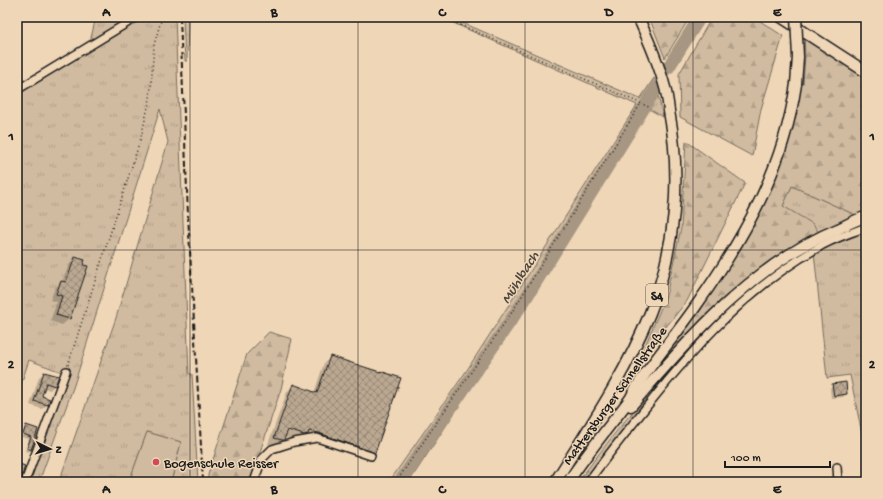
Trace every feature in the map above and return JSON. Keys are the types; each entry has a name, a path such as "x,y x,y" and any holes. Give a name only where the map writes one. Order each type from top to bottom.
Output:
{"highway":[{"name":"Mattersburger Schnellstraße","path":"555,482 594,420 630,358 650,314 664,272 673,223 676,174 673,134 664,85 652,49 638,17"},
{"path":"780,17 866,72"},
{"name":"Mattersburger Schnellstraße","path":"568,482 698,303 747,227 767,187 780,154 789,122 796,84 798,58 796,17"},
{"path":"598,441 613,427 663,369 698,332 745,287 782,258 821,236 866,218"},
{"path":"561,482 613,411 626,395 638,384"}],"street":[{"path":"17,90 136,17"},
{"path":"588,482 676,371 733,310 755,290 817,248 866,227"},
{"path":"25,482 66,371"},
{"path":"254,482 262,459 272,449 294,442 317,438 371,456"},
{"path":"837,467 838,482"}],"path":[{"path":"66,371 140,141 150,99 154,45 162,17"},
{"path":"442,17 649,106"},
{"path":"396,482 512,312 642,103"}],"green space":[{"path":"96,17 175,17 189,374 192,374 198,482 171,482 181,442 147,432 129,482 59,482 116,318 168,142 160,109 74,385 39,482 30,482 67,374 29,360 17,396 17,87 90,42"},
{"path":"183,17 188,17 187,61 185,61"},
{"path":"440,17 449,17 640,99 654,78 663,117 649,109 502,341 409,482 389,482 467,370 637,105"},
{"path":"649,17 690,17 665,58"},
{"path":"712,17 754,17 783,36 761,109 752,156 680,117 679,74"},
{"path":"804,32 866,72 866,217 862,218 792,186 783,206 813,224 821,236 782,258 681,349 672,340 767,187 796,84 803,84 805,56"},
{"path":"686,141 745,183 687,301 639,360 666,296 681,228"},
{"path":"792,186 862,218 821,236 783,206"},
{"path":"866,232 866,454 850,375 827,378 814,252"},
{"path":"269,332 292,339 281,389 250,482 208,482 208,475 247,354"},
{"path":"674,369 585,482 578,482 635,409"},
{"name":"Bogenschule Reisser","path":"147,432 181,442 171,482 129,482"}],"building":[{"path":"75,257 85,260 83,265 88,266 70,319 56,315 62,296 56,294 61,281 66,282"},
{"path":"330,356 401,378 375,453 319,433 309,431 308,434 304,435 288,430 284,440 274,438 293,384 317,393"},
{"path":"44,372 59,376 55,386 46,383 42,396 50,399 48,405 34,401"},
{"path":"846,382 847,394 834,396 832,384"},
{"path":"26,425 38,429 31,450 27,448 31,437 23,434"},
{"path":"17,463 25,466 20,482 17,482"}],"waterway":[{"name":"Mühlbach","path":"668,68 700,17"},
{"name":"Mühlbach","path":"400,482 524,301 658,85"}],"railway":[{"path":"180,17 188,215 203,482"}],"place":[{"name":"Bogenschule Reisser","path":"156,462"}]}
